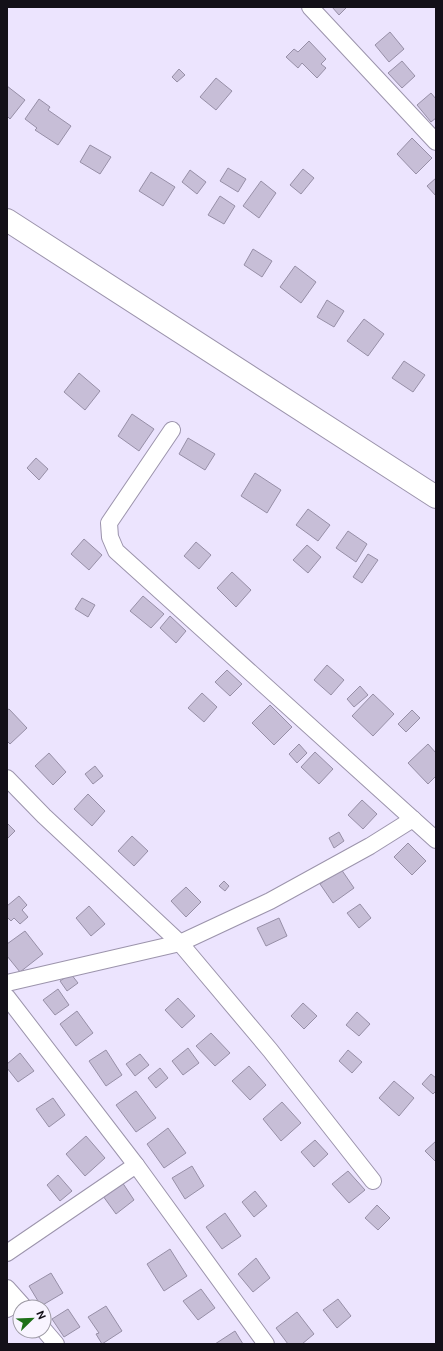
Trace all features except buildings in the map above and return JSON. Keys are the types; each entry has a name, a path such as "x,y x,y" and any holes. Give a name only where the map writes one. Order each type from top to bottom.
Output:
{"main road":[{"path":"7,220 436,496"}],"street":[{"path":"310,7 436,142"},
{"path":"172,430 109,522 110,537 116,550 436,840"},
{"path":"7,778 44,816 180,943 270,1050 373,1181"},
{"path":"7,983 180,943 270,901 370,846 413,819"},
{"path":"7,997 136,1165 266,1344"},
{"path":"7,1253 136,1165"},
{"path":"7,1288 13,1299"}]}
